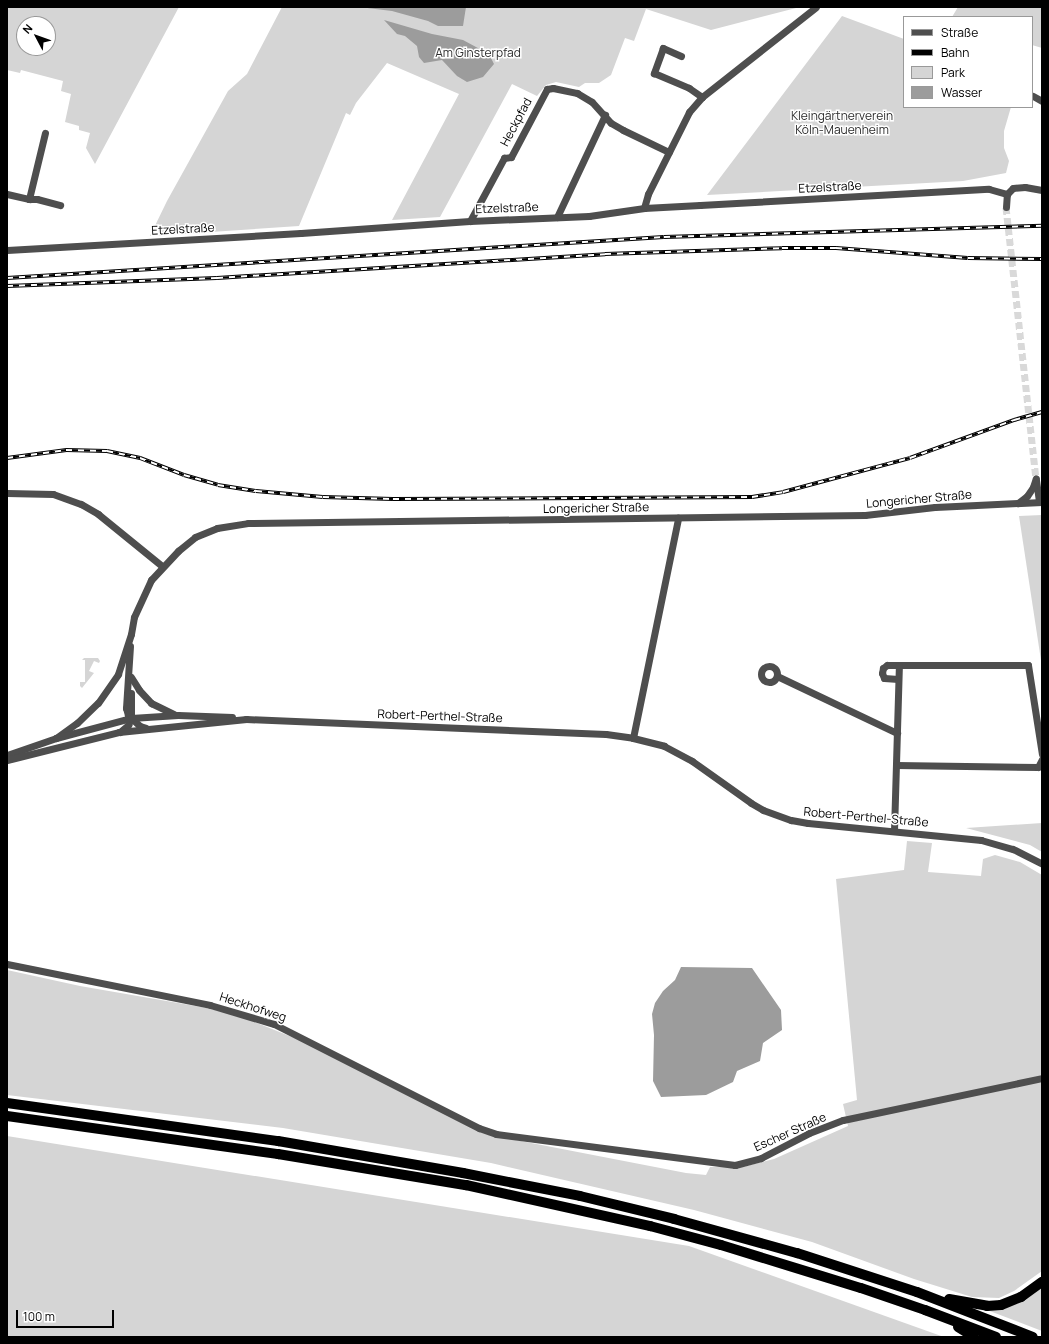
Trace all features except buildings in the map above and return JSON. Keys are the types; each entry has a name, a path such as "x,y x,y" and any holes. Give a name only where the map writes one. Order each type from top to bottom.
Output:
{"highway":[{"path":"7,1103 278,1141 455,1172 580,1196 725,1233 917,1292 1033,1337"},
{"path":"7,1116 278,1154 466,1185 650,1226 721,1245 860,1288 996,1337"},
{"path":"917,1292 987,1306 1011,1302 1042,1282"},
{"path":"949,1319 974,1337"}],"street":[{"path":"644,208 648,194 689,112 702,98 816,7"},
{"path":"681,56 663,48 654,73 689,88 702,98"},
{"name":"Heckpfad","path":"470,220 504,158 511,156 547,89 553,88 577,94 592,102 611,123 668,152"},
{"path":"1033,96 1042,101"},
{"path":"557,217 605,115"},
{"path":"29,200 45,133"},
{"path":"1006,207 1006,194 1017,187 1042,190"},
{"name":"Etzelstraße","path":"7,250 301,233 470,220 589,216 644,208 990,189 1006,194"},
{"path":"7,194 29,200 37,199 60,205"},
{"path":"1017,503 1030,491 1036,478 1040,502"},
{"path":"7,493 53,494 81,504 98,514 162,566"},
{"name":"Longericher Straße","path":"131,718 126,708 131,634 134,617 142,598 151,580 178,550 195,538 217,528 248,523 865,515 935,507 1040,502"},
{"path":"633,738 678,518"},
{"name":"Longericher Straße","path":"56,738 77,724 98,703 118,674 131,634"},
{"path":"898,679 886,679 882,673 883,668 887,665 1028,665 1042,754"},
{"path":"894,831 899,666"},
{"name":"Longericher Straße","path":"129,667 131,677 131,718"},
{"path":"777,676 897,733"},
{"name":"Longericher Straße","path":"131,677 139,690 150,703 178,715"},
{"name":"Robert-Perthel-Straße","path":"7,755 56,738 131,718 178,715 606,734 633,738 664,746 711,773 752,804 780,816 808,823 981,840 1013,849 1042,864"},
{"path":"119,732 128,725 131,718 140,726 149,729"},
{"name":"Robert-Perthel-Straße","path":"7,760 119,732 246,719"},
{"path":"896,765 1038,767 1042,760"},
{"name":"Heckhofweg","path":"7,964 210,1005 274,1024 479,1128 496,1134"},
{"name":"Escher Straße","path":"496,1134 734,1165 761,1158 809,1133 843,1120 1042,1078"}],"green space":[{"path":"7,7 179,7 95,164 86,148 90,133 79,130 79,126 65,122 71,94 61,91 63,81 21,70 20,73 7,70"},
{"name":"Am Ginsterpfad","path":"282,7 800,7 711,30 646,9 634,41 625,38 611,75 599,83 585,83 579,87 556,82 546,85 537,96 512,84 440,217 392,220 459,94 387,63 356,103 350,115 346,113 299,226 150,236 167,201 228,91 247,74"},
{"path":"958,7 1042,7 1042,48 1033,45 1033,16 953,16"},
{"name":"Kleingärtnerverein Köln-Mauenheim","path":"842,16 903,39 903,108 1011,108 1004,131 1004,148 1009,161 1006,173 963,181 707,195"},
{"path":"1042,515 1042,667 1019,516"},
{"path":"84,658 98,658 100,661 99,663 94,661 89,671 94,673 82,688 80,686 80,682 85,682 85,660 82,660"},
{"path":"1042,823 1042,852 1030,845 966,828"},
{"path":"907,841 932,843 928,872 981,876 983,859 995,855 1020,862 1042,875 1042,1271 1014,1291 999,1298 972,1297 914,1279 812,1242 694,1210 491,1163 283,1128 7,1095 7,970 80,986 207,1008 242,1017 307,1043 495,1136 686,1173 706,1175 710,1167 743,1167 774,1159 848,1126 843,1104 857,1100 836,879 904,870"},
{"path":"7,1136 689,1246 944,1337 7,1337"},
{"path":"1042,1286 1042,1331 987,1310"}],"water":[{"path":"359,7 466,7 463,26 438,26 428,21 392,11"},
{"path":"384,20 432,34 463,40 489,54 494,64 483,77 467,82 457,76 442,60 424,63 419,57 417,46 405,36 397,34"},
{"path":"681,967 752,968 781,1010 782,1030 763,1043 760,1061 737,1071 733,1082 706,1095 661,1097 653,1081 654,1035 652,1014 655,1003 663,991 675,980"}],"tunnel":[{"path":"1006,207 1036,478"}],"railway":[{"path":"7,278 664,237 1042,226"},
{"path":"7,286 217,278 605,254 782,248 836,248 968,258 1042,259"},
{"path":"7,458 66,450 107,451 140,458 184,475 218,485 256,491 323,497 393,499 752,497 783,492 910,458 1014,420 1042,412"}]}
